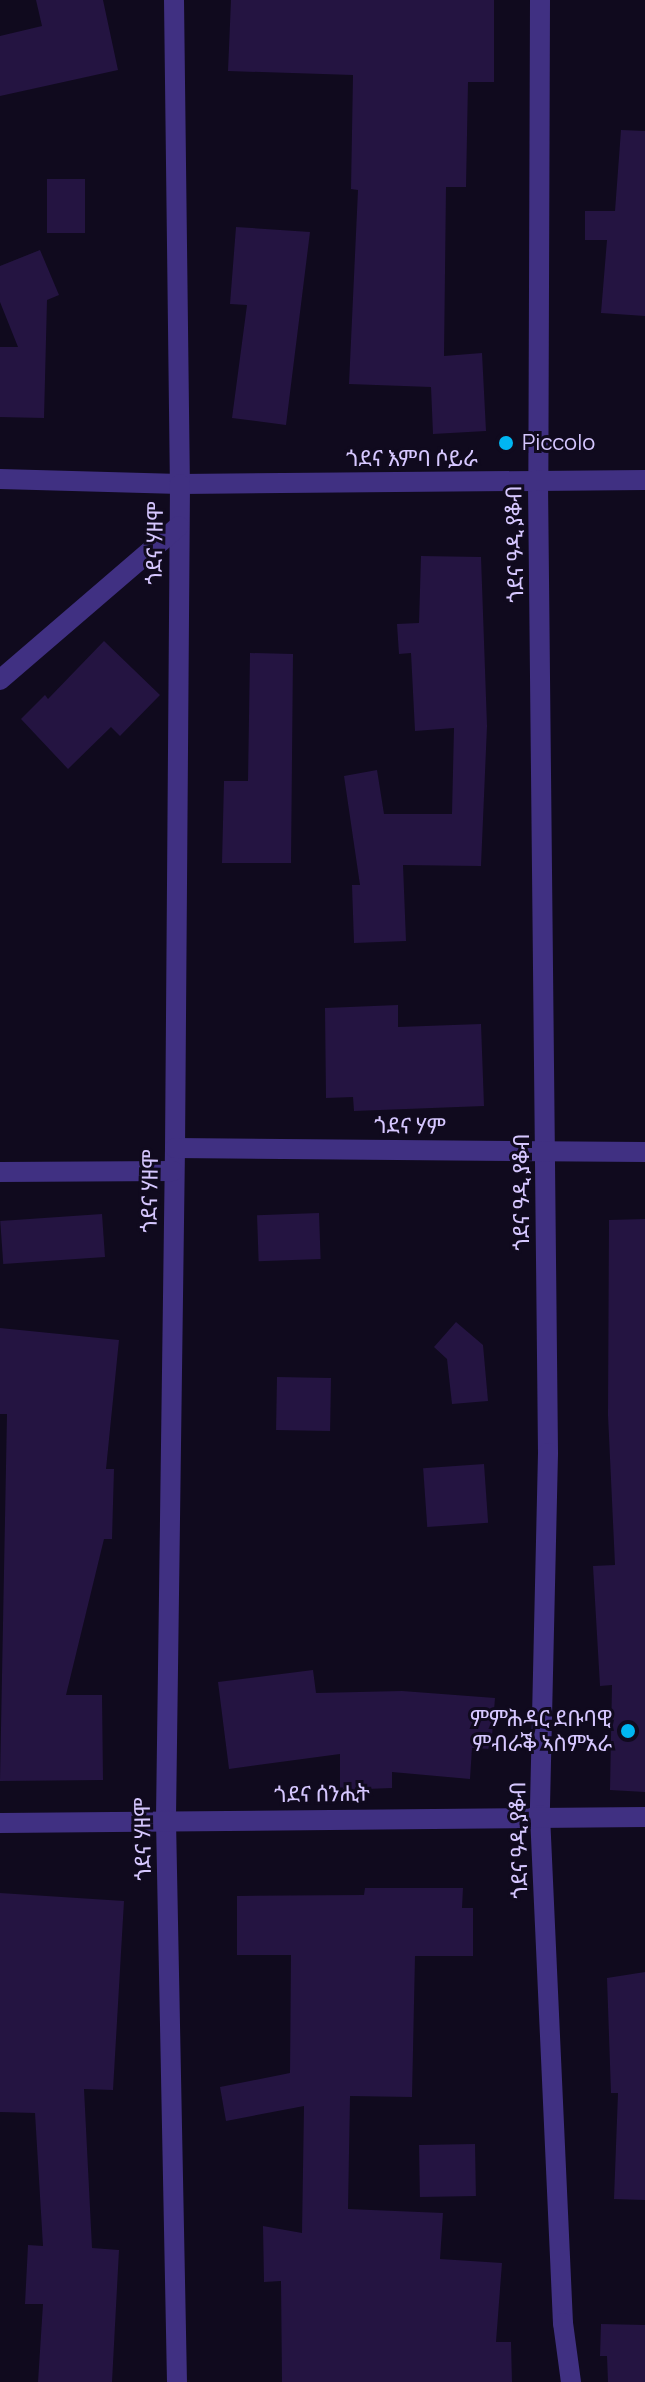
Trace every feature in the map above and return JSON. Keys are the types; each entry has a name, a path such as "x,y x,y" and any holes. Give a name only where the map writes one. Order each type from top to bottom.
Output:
{"street":[{"name":"ጎደና ሃዘሞ","path":"174,0 180,484 166,1820 177,2382"},
{"name":"ጎደና ዓዲ ያቆብ","path":"540,0 538,482 548,1453 540,1815 563,2323 571,2382"},
{"name":"ጎደና እምባ ሶይራ","path":"0,479 180,484 645,480"},
{"path":"0,680 179,526"},
{"name":"ጎደና ሃም","path":"175,1148 645,1152"},
{"path":"0,1172 173,1171"},
{"name":"ጎደና ሰንሒት","path":"0,1823 540,1815 645,1817"}],"building":[{"path":"36,0 103,0 118,70 0,96 0,36 42,26"},
{"path":"231,0 494,0 494,82 468,82 466,187 446,187 444,356 482,353 486,431 433,434 431,387 349,384 358,190 351,189 353,75 228,71"},
{"path":"621,130 645,131 645,316 601,313 607,240 585,240 585,211 615,211"},
{"path":"47,179 85,179 85,233 47,233"},
{"path":"236,227 310,232 286,425 232,418 247,305 230,304"},
{"path":"40,250 59,295 47,300 44,418 0,417 0,347 18,347 0,302 0,266"},
{"path":"421,556 481,557 487,726 481,866 403,865 406,941 354,943 352,885 360,885 344,776 377,770 384,814 452,814 454,728 415,731 411,653 399,654 397,624 419,623"},
{"path":"104,641 160,695 120,736 111,727 68,769 21,719 45,695 48,699"},
{"path":"250,653 293,654 291,863 222,863 224,781 248,781"},
{"path":"398,1005 398,1027 481,1024 484,1106 354,1111 353,1097 326,1098 325,1008"},
{"path":"319,1213 321,1259 259,1261 257,1215"},
{"path":"102,1214 105,1257 3,1264 0,1221"},
{"path":"645,1219 645,1792 610,1790 612,1685 600,1686 593,1566 615,1565 608,1415 609,1220"},
{"path":"456,1322 483,1345 488,1401 452,1404 447,1359 434,1347"},
{"path":"0,1328 119,1340 106,1469 114,1469 112,1539 104,1539 66,1695 102,1695 103,1780 0,1781 7,1414 0,1414"},
{"path":"277,1377 331,1378 330,1431 276,1430"},
{"path":"484,1464 488,1523 427,1527 423,1468"},
{"path":"313,1670 316,1693 402,1691 495,1698 491,1749 472,1748 470,1779 392,1772 392,1788 340,1790 340,1754 229,1769 218,1682"},
{"path":"365,1888 463,1888 462,1908 473,1908 473,1956 415,1956 412,2097 350,2096 348,2209 443,2213 440,2259 502,2263 496,2342 511,2342 512,2382 282,2382 281,2281 264,2282 263,2226 302,2233 304,2106 226,2121 220,2087 290,2073 291,1955 237,1955 237,1896 364,1895"},
{"path":"0,1893 124,1901 113,2090 84,2089 92,2248 119,2250 112,2382 38,2382 43,2304 25,2304 28,2245 43,2246 35,2113 0,2112"},
{"path":"645,1972 645,2200 614,2199 618,2093 611,2093 607,1978"},
{"path":"475,2144 476,2196 420,2197 419,2145"},
{"path":"601,2324 645,2325 645,2382 608,2382 607,2356 600,2356"}],"place":[{"name":"Piccolo","path":"506,443"},
{"name":"ምምሕዳር ደቡባዊ ምብራቕ ኣስምአራ","path":"628,1731"}]}
